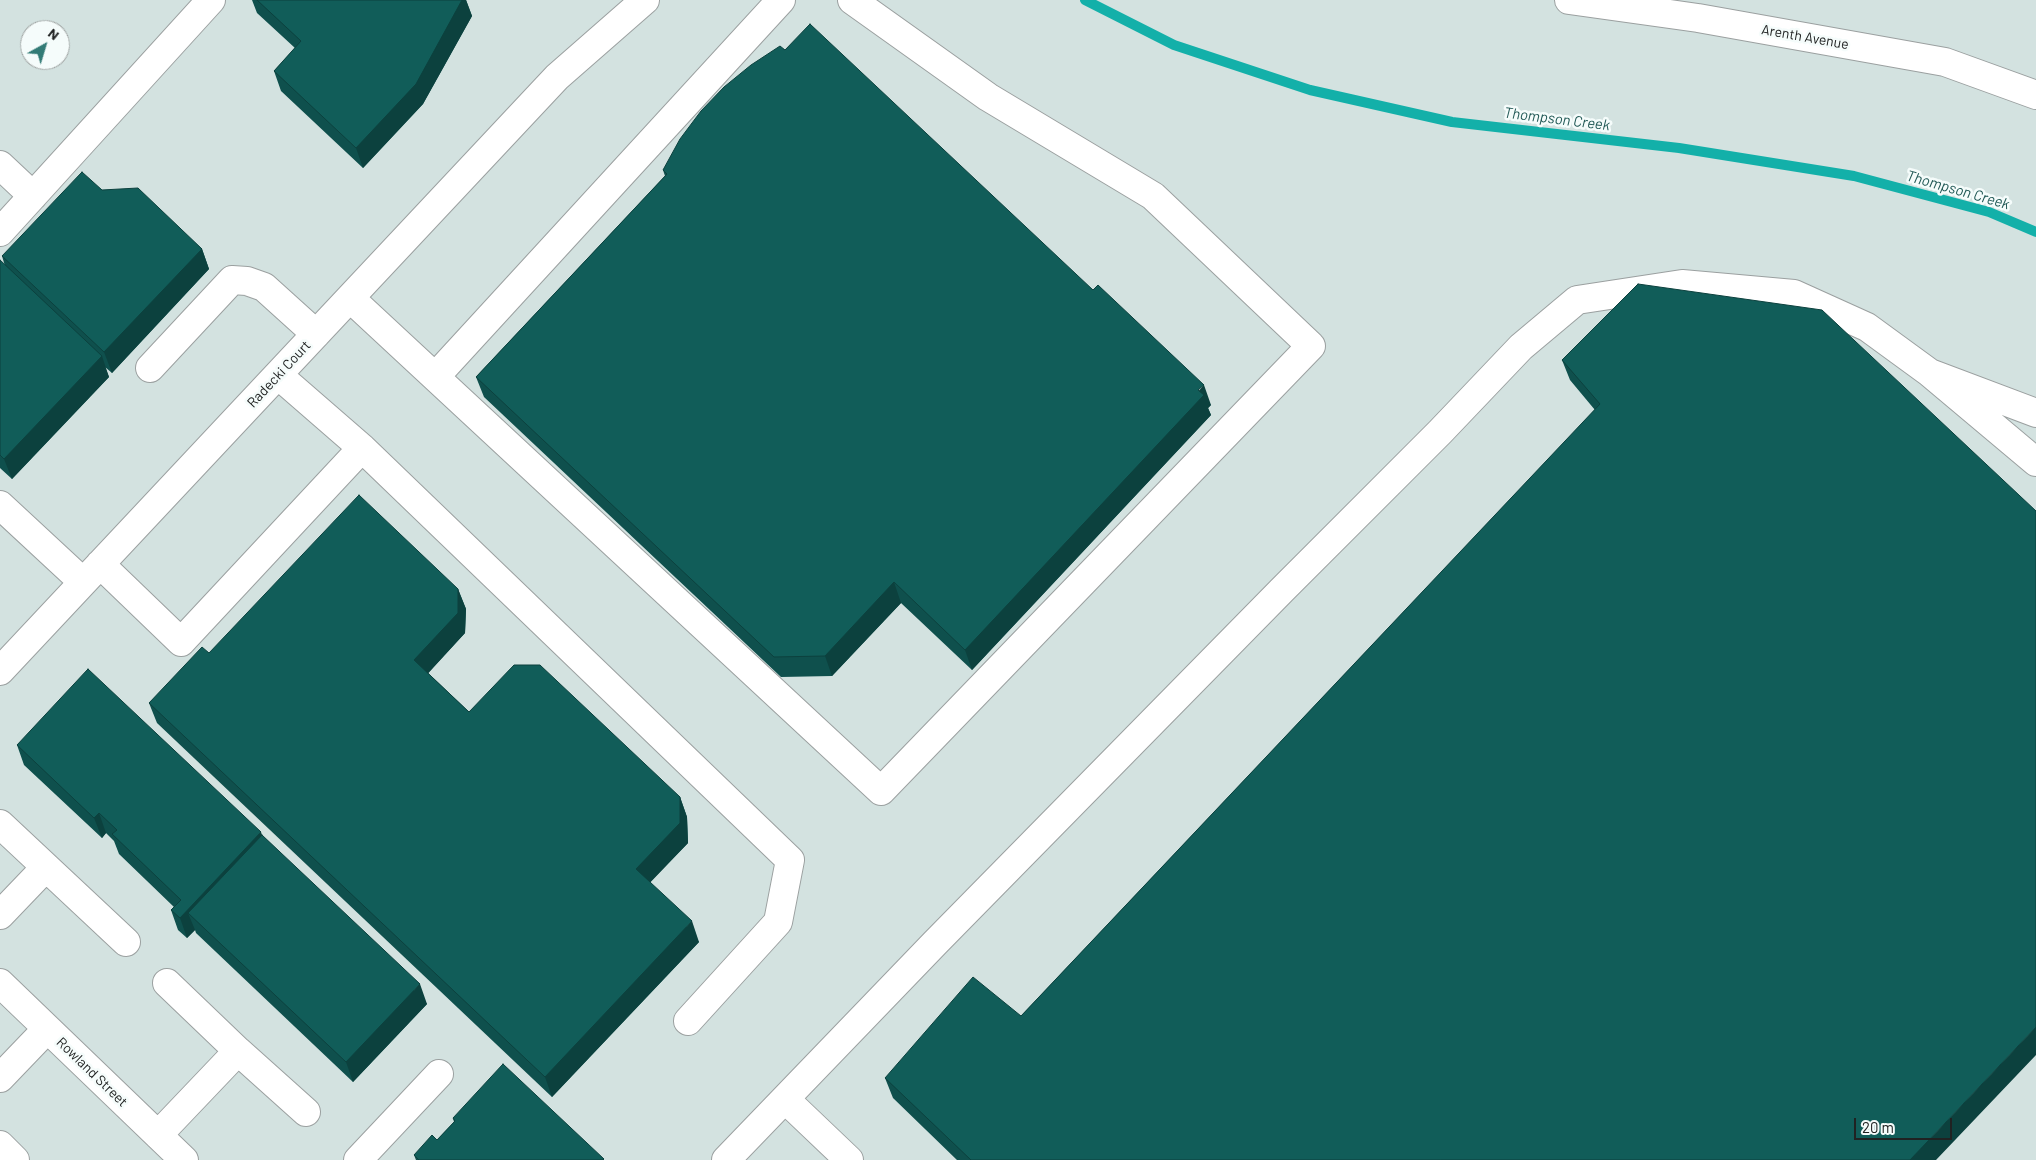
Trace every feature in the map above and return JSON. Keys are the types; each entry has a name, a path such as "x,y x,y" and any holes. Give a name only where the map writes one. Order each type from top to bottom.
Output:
{"street":[{"path":"0,232 212,0"},
{"name":"Radecki Court","path":"0,671 557,77 645,0"},
{"path":"435,377 781,0"},
{"path":"350,298 881,791 1311,346 1153,196 988,97 852,0"},
{"name":"Arenth Avenue","path":"1568,0 1698,18 1945,62 2036,95"},
{"path":"0,165 33,196"},
{"path":"150,368 232,280 247,281 264,287 316,334"},
{"path":"726,1160 942,936 1440,432 1521,347 1577,300 1682,284 1794,294 1867,327 1930,373 2036,462"},
{"path":"1930,373 2036,412"},
{"path":"278,375 362,448 790,860 778,922 688,1021"},
{"path":"0,505 181,642 362,448"},
{"path":"0,824 126,942"},
{"path":"0,915 46,867"},
{"path":"168,983 238,1051 306,1112"},
{"name":"Rowland Street","path":"1,985 184,1160"},
{"path":"0,1078 47,1029"},
{"path":"158,1135 238,1051"},
{"path":"358,1160 439,1074"},
{"path":"785,1099 848,1160"},
{"path":"0,1145 15,1160"}],"shaded area":[{"path":"0,0 2036,0 2036,1160 0,1160"}],"building":[{"path":"257,0 462,0 416,84 356,148 274,71 301,41"},
{"path":"810,24 1093,290 1098,285 1204,385 1198,390 1204,395 965,650 894,582 825,656 774,657 476,377 667,174 663,170 680,139 701,111 724,87 751,65 780,46 785,50"},
{"path":"82,172 102,190 138,188 202,249 104,352 2,256"},
{"path":"0,260 102,356 4,459 0,455"},
{"path":"1638,284 1822,310 2036,511 2036,1027 1910,1160 971,1160 885,1078 973,977 1021,1016 1600,404 1562,360"},
{"path":"359,495 458,589 458,613 414,660 469,712 514,665 540,665 680,797 680,823 636,869 692,921 545,1077 149,703 202,647 209,653"},
{"path":"88,669 261,832 180,918 171,910 181,900 112,834 117,830 99,813 94,818 17,745"},
{"path":"262,835 420,984 346,1062 188,913"},
{"path":"503,1064 604,1159 419,1160 414,1155 432,1135 437,1140 455,1121 453,1118"}],"waterway":[{"name":"Thompson Creek","path":"1085,0 1174,45 1310,90 1452,122 1679,148 1854,176 1989,212 2036,232"}]}
